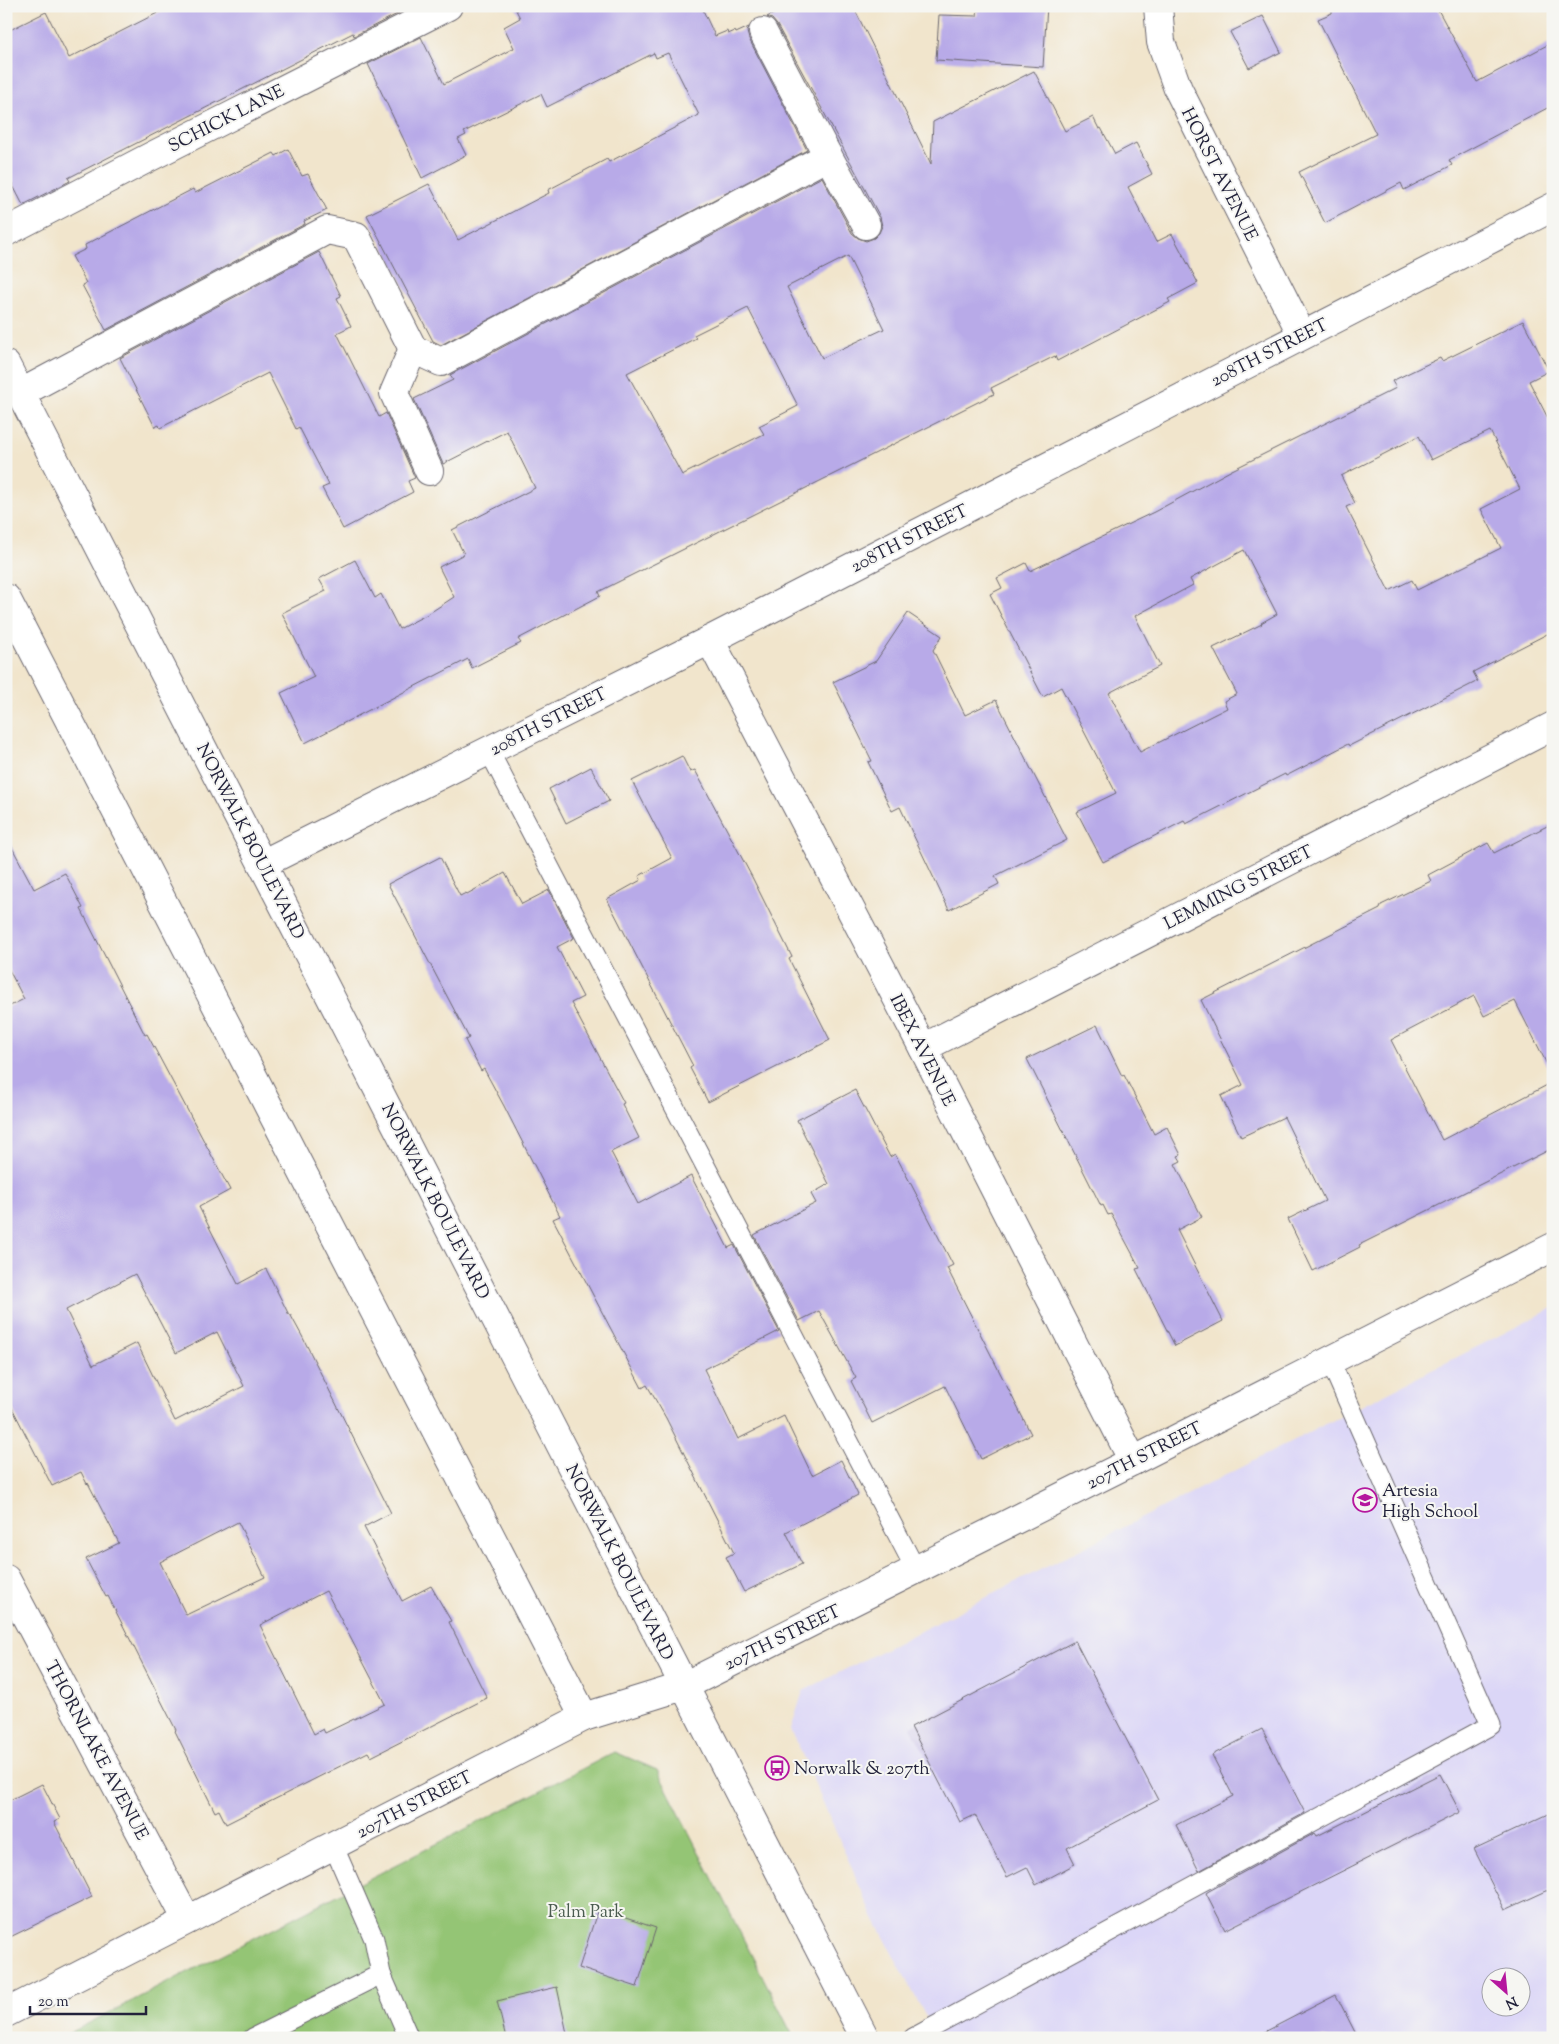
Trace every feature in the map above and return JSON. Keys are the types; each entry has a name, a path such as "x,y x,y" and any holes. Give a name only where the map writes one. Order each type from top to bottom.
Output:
{"street":[{"name":"SCHICK LANE","path":"6,232 159,152 448,6"},
{"name":"HORST AVENUE","path":"1158,6 1161,42 1178,89 1302,335"},
{"path":"764,32 866,225"},
{"path":"21,393 327,230 356,236 413,349 441,362 828,156"},
{"name":"208TH STREET","path":"262,864 710,640 1553,207"},
{"path":"413,349 394,393 429,471"},
{"name":"NORWALK BOULEVARD","path":"6,365 865,2038"},
{"path":"6,598 584,1717"},
{"name":"IBEX AVENUE","path":"710,640 923,1048 1133,1461"},
{"name":"LEMMING STREET","path":"923,1048 1553,726"},
{"name":"207TH STREET","path":"6,2013 584,1717 684,1686 1133,1461 1553,1247"},
{"name":"THORNLAKE AVENUE","path":"6,1579 188,1920"}],"lane":[{"path":"489,751 916,1570"},
{"path":"913,2038 1491,1724 1330,1361"},
{"path":"333,1845 374,1939 381,1974 409,2038"},
{"path":"253,2038 381,1974"}],"shaded area":[{"name":"Artesia High School","path":"1553,1308 1553,2038 937,2038 871,1912 791,1729 803,1691"}],"green space":[{"name":"Palm Park","path":"615,1752 657,1770 794,2038 60,2038"}],"building":[{"path":"171,6 406,6 407,9 354,36 353,33 68,178 70,181 23,205 6,172 6,32 46,12 69,58"},
{"path":"514,6 701,6 715,36 727,31 728,34 735,31 736,33 749,27 747,32 749,39 807,150 441,345 433,341 367,215 429,184 458,240 549,193 548,190 607,159 609,162 699,115 668,53 656,58 654,53 547,107 541,94 464,132 466,135 458,139 466,155 422,178 368,64 421,37 444,84 514,48 504,27 520,18"},
{"path":"789,6 853,6 931,164 933,122 1034,71 1065,131 1093,117 1115,154 1136,143 1152,174 1128,187 1156,242 1172,234 1198,283 1168,299 1170,302 1057,361 1055,356 991,388 994,394 598,592 600,596 518,639 521,643 472,668 468,659 305,743 281,693 314,677 282,613 326,591 319,579 355,560 375,598 381,594 399,629 428,614 454,597 439,567 464,554 452,530 535,488 507,431 443,464 414,399 453,380 450,375 822,177 852,233 866,241 874,238 879,233 882,226 880,217 777,25 772,19 767,17","holes":["848,256 884,329 822,358 787,287","748,308 798,406 759,426 764,434 682,475 627,373 696,338 694,335"]},
{"path":"978,6 1047,6 1043,67 936,60 939,15 977,16"},
{"path":"1332,6 1436,6 1477,82 1553,42 1553,105 1449,160 1452,165 1404,190 1401,183 1325,223 1299,172 1376,134 1318,19 1332,13"},
{"path":"1263,16 1281,52 1249,68 1230,32"},
{"path":"288,149 302,176 308,174 327,210 304,221 305,224 106,330 82,285 86,283 72,256 86,249 85,245 193,189 195,193 274,153 276,156"},
{"path":"319,252 341,296 337,298 351,326 337,333 379,417 386,413 415,478 408,481 413,492 343,529 322,488 329,485 299,427 296,429 268,373 160,428 159,425 155,427 120,358"},
{"path":"1523,321 1549,371 1529,381 1553,428 1553,631 1473,672 1478,681 1349,746 1348,744 1286,776 1285,774 1186,824 1184,821 1103,862 1077,812 1116,793 1061,687 1043,697 990,594 1002,588 997,578 1026,563 1030,571 1154,512 1232,470 1396,388 1392,381 1440,358 1442,361","holes":["1490,431 1520,489 1481,509 1501,548 1417,590 1412,580 1389,591 1346,507 1355,503 1341,476 1419,436 1431,460","1244,550 1277,614 1262,624 1213,648 1237,694 1224,701 1227,708 1140,752 1109,693 1160,666 1135,616 1193,585 1190,579"]},
{"path":"908,613 942,636 933,650 965,715 996,700 1067,840 995,876 999,884 949,910 900,807 892,811 868,762 872,761 833,682 876,661"},
{"path":"682,756 690,772 695,770 752,877 792,957 789,959 830,1040 708,1102 690,1068 693,1066 607,899 641,880 639,876 672,858 632,781"},
{"path":"591,767 609,801 566,823 549,789"},
{"path":"1553,823 1553,1076 1515,1001 1484,1016 1474,996 1391,1040 1442,1140 1553,1082 1553,1148 1359,1245 1360,1247 1313,1271 1288,1219 1325,1201 1284,1117 1241,1137 1221,1096 1243,1085 1201,1000 1380,909 1381,905 1431,881 1428,875 1488,843 1494,853"},
{"path":"6,836 34,889 65,873 83,908 81,909 145,1035 147,1034 230,1190 199,1207 238,1284 266,1269 391,1513 364,1527 402,1601 431,1586 451,1621 449,1622 487,1698 371,1757 368,1752 226,1824 219,1810 215,1812 108,1596 106,1597 86,1559 119,1543 81,1472 52,1486 6,1396 6,1008 24,999 6,964","holes":["135,1274 176,1353 217,1332 244,1386 175,1421 137,1343 93,1365 66,1310","238,1522 265,1577 186,1615 160,1562","326,1591 385,1704 325,1733 323,1729 314,1734 260,1625"]},
{"path":"440,857 460,896 505,873 522,904 549,890 574,938 557,947 583,997 571,1003 624,1103 622,1104 639,1138 611,1152 638,1204 691,1176 728,1248 734,1245 779,1331 704,1369 738,1439 784,1416 812,1475 841,1460 858,1495 786,1532 802,1564 744,1592 726,1557 734,1553 666,1418 647,1385 642,1388 553,1219 560,1216 484,1069 481,1071 465,1040 469,1038 388,884"},
{"path":"1097,1025 1154,1134 1167,1127 1181,1155 1178,1156 1181,1161 1175,1164 1202,1217 1177,1230 1223,1321 1175,1346 1136,1269 1140,1268 1111,1214 1108,1215 1103,1205 1101,1206 1027,1059"},
{"path":"855,1090 890,1157 895,1154 953,1265 947,1268 1031,1434 981,1459 945,1386 872,1423 851,1381 856,1378 819,1311 799,1321 754,1235 816,1203 811,1194 829,1184 797,1120"},
{"path":"1075,1641 1158,1800 1067,1848 1075,1864 1036,1885 1027,1867 1007,1877 975,1815 960,1822 911,1727"},
{"path":"1262,1729 1305,1813 1199,1871 1176,1825 1233,1796 1212,1755"},
{"path":"1440,1774 1460,1812 1225,1930 1206,1893 1315,1833 1317,1836"},
{"path":"42,1784 60,1819 54,1822 92,1897 6,1939 6,1802"},
{"path":"1553,1812 1553,1888 1505,1910 1474,1849"},
{"path":"598,1909 656,1928 637,1987 579,1968"},
{"path":"557,1987 568,2038 506,2038 497,2001"},
{"path":"1336,1995 1358,2038 1253,2038"}],"place":[{"name":"Artesia High School","path":"1365,1500"},
{"name":"Norwalk & 207th","path":"777,1768"}]}
